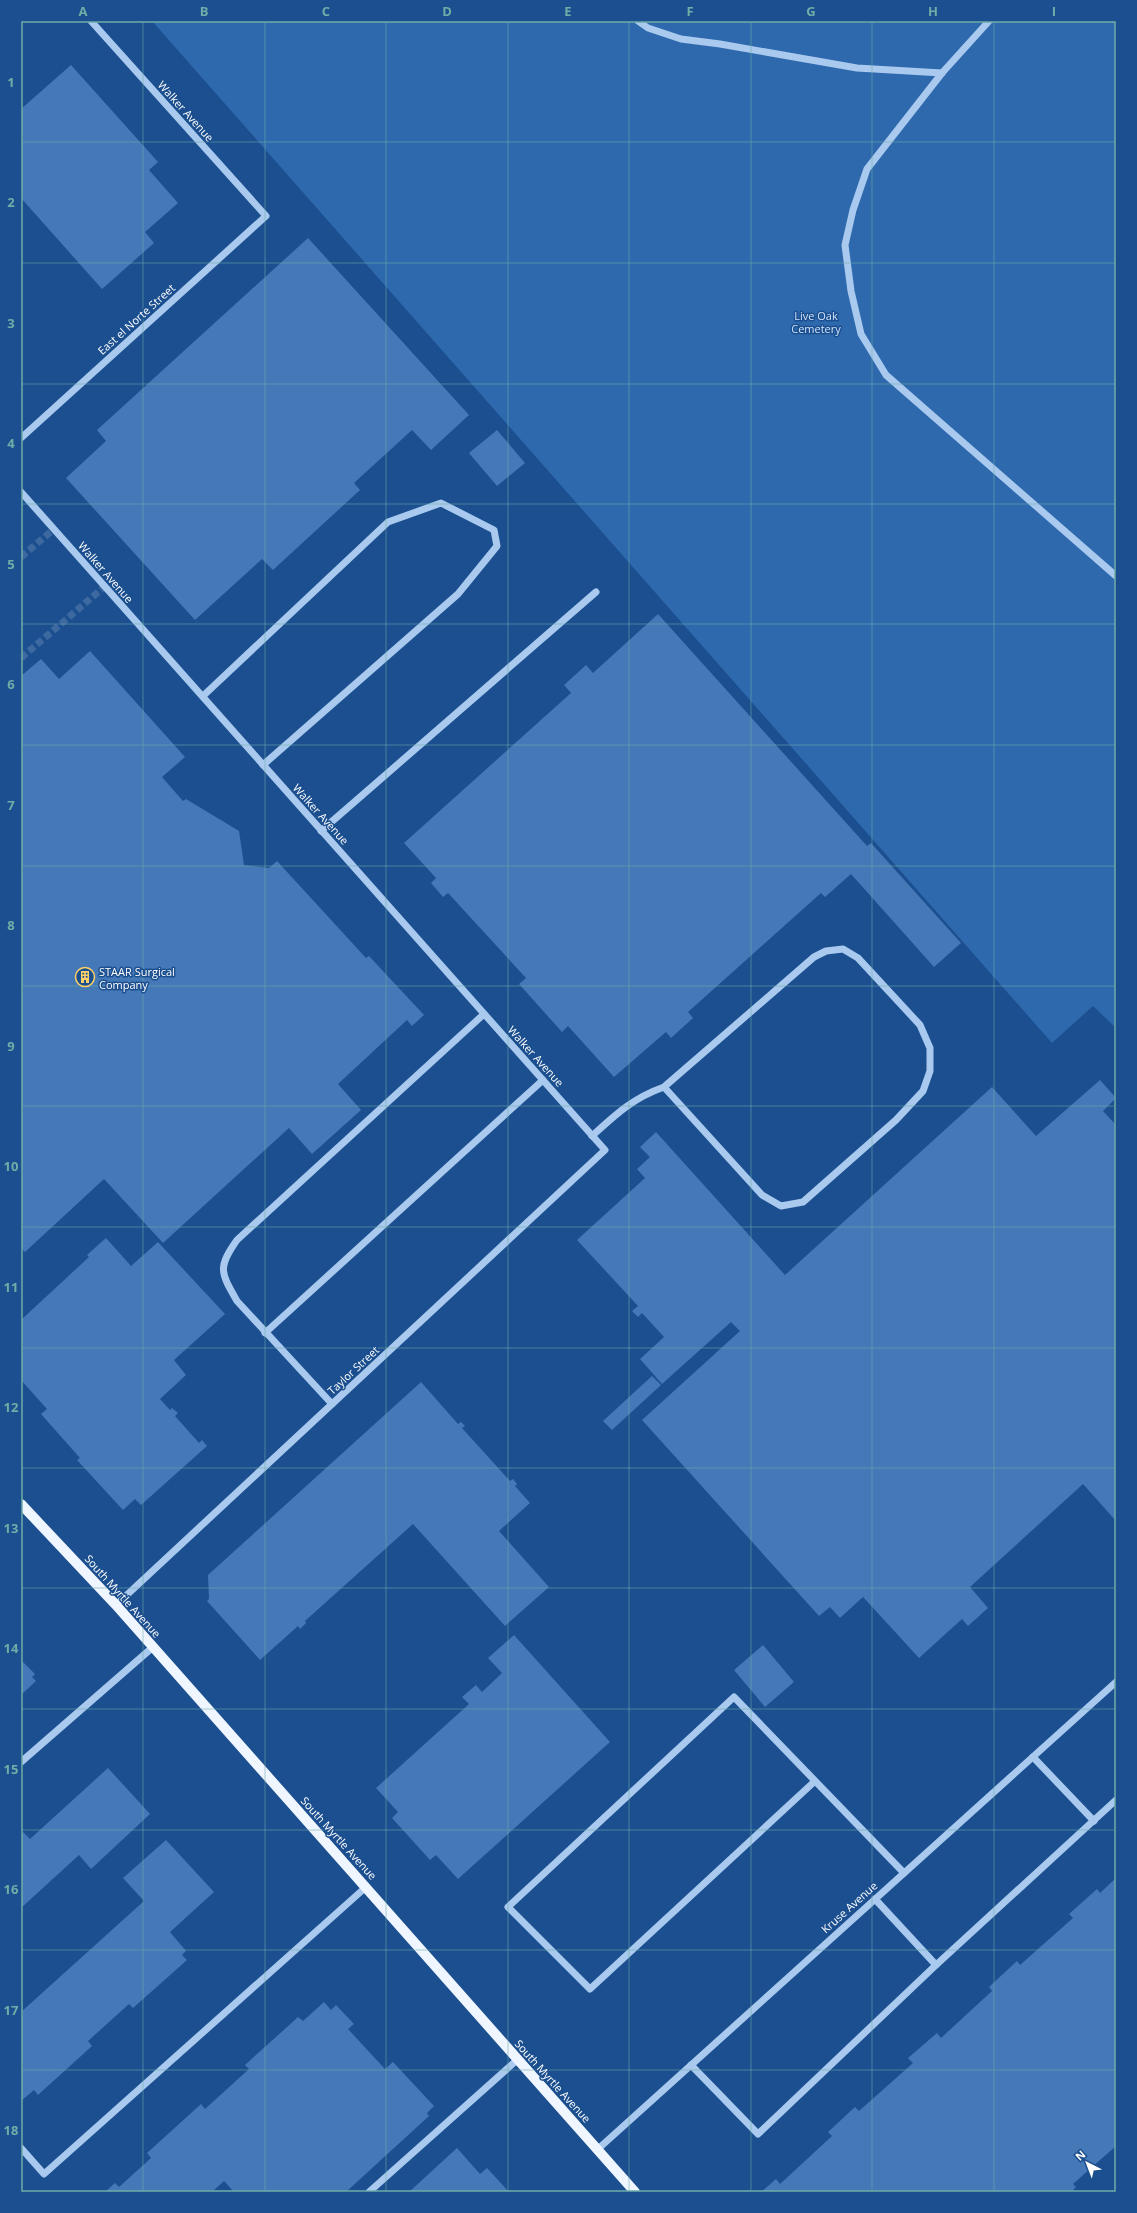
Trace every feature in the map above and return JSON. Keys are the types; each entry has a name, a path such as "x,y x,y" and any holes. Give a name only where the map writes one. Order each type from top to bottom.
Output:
{"main road":[{"name":"South Myrtle Avenue","path":"21,1504 116,1605 635,2192"}],"street":[{"name":"Walker Avenue","path":"91,21 266,216"},
{"path":"638,21 648,28 681,39 720,44 857,68 942,73"},
{"path":"989,21 942,73 867,169 853,210 844,246 851,291 861,334 886,375 1116,576"},
{"name":"East el Norte Street","path":"21,438 266,216"},
{"name":"Walker Avenue","path":"21,492 605,1150"},
{"path":"202,696 388,522 441,503 494,530 497,546 458,594 263,765"},
{"path":"322,831 596,592"},
{"path":"592,1136 624,1106 646,1093 664,1087 814,956 826,951 843,949 858,958 920,1025 930,1048 930,1071 923,1091 901,1114 803,1202 780,1206 762,1195 664,1087"},
{"path":"332,1404 237,1301 227,1283 223,1270 224,1258 237,1240 484,1014"},
{"path":"265,1333 542,1080"},
{"name":"Taylor Street","path":"116,1605 605,1150"},
{"path":"21,1762 153,1647"},
{"name":"Kruse Avenue","path":"598,2149 1116,1682"},
{"path":"815,1781 590,1989 508,1907 734,1697 904,1873"},
{"path":"1033,1757 1094,1820"},
{"path":"691,2065 758,2134 936,1965 1116,1800"},
{"path":"21,2148 44,2174 366,1887"},
{"path":"875,1899 936,1965"},
{"path":"369,2192 517,2060"}],"green space":[{"name":"Live Oak Cemetery","path":"152,21 1116,21 1116,1028 1093,1006 1052,1043"}],"building":[{"path":"71,65 158,162 149,170 178,203 145,232 154,243 102,289 21,198 21,109"},
{"path":"308,238 469,415 431,450 412,430 354,483 360,490 273,570 262,559 195,620 66,478 106,441 97,430"},
{"path":"497,430 525,463 497,486 469,453"},
{"path":"658,614 867,846 871,843 961,943 934,967 851,874 825,897 821,893 688,1012 693,1018 671,1038 666,1032 614,1077 568,1026 562,1032 519,984 526,978 448,893 443,897 431,883 436,878 404,843 571,693 564,685 586,665 593,673"},
{"path":"90,651 185,757 162,777 183,801 186,799 239,831 244,865 269,868 277,861 366,958 369,956 424,1015 412,1026 407,1020 338,1084 361,1110 312,1154 289,1128 163,1243 104,1179 25,1252 21,1248 21,676 41,659 59,679"},
{"path":"1100,1080 1116,1098 1103,1111 1116,1125 1116,1521 1083,1484 970,1587 988,1608 968,1626 962,1619 919,1658 863,1597 840,1618 830,1607 819,1616 642,1420 740,1331 731,1322 662,1384 640,1359 664,1337 642,1313 638,1317 632,1311 638,1306 577,1240 645,1178 637,1169 650,1157 640,1147 656,1132 785,1275 992,1087 1036,1136"},
{"path":"106,1238 131,1266 158,1242 225,1314 174,1360 186,1375 160,1399 170,1410 172,1408 178,1413 175,1416 199,1443 202,1440 207,1446 141,1505 135,1499 123,1510 77,1460 80,1458 41,1414 47,1409 21,1380 21,1320 89,1257 87,1255"},
{"path":"652,1376 661,1385 612,1430 603,1421"},
{"path":"421,1382 458,1424 461,1422 465,1426 462,1428 510,1481 513,1479 517,1484 515,1486 530,1503 499,1531 549,1587 505,1626 413,1524 305,1621 306,1623 300,1629 298,1626 260,1660 207,1601 209,1599 208,1575"},
{"path":"514,1635 610,1742 458,1879 436,1855 430,1860 392,1818 398,1812 376,1788 469,1704 462,1697 476,1685 482,1692 502,1673 488,1658"},
{"path":"763,1645 794,1682 765,1707 734,1670"},
{"path":"21,1660 35,1674 32,1677 36,1681 21,1695"},
{"path":"108,1768 150,1814 91,1869 79,1855 21,1908 21,1830 30,1839"},
{"path":"166,1840 214,1892 170,1932 186,1951 182,1955 187,1960 133,2008 129,2004 88,2041 92,2046 38,2095 34,2090 21,2101 21,2012 144,1901 123,1878"},
{"path":"1116,1878 1116,2146 1073,2184 1076,2187 1071,2192 761,2192 776,2179 780,2184 832,2136 828,2132 855,2107 859,2111 913,2063 908,2058 937,2033 941,2038 992,1991 989,1987 1017,1961 1020,1965 1073,1918 1069,1914 1097,1889 1100,1893"},
{"path":"324,2002 331,2010 336,2005 354,2024 348,2029 385,2069 393,2062 434,2106 427,2113 429,2116 346,2192 234,2192 224,2181 212,2192 105,2192 115,2183 119,2187 151,2158 147,2153 201,2104 205,2109 249,2069 245,2065 298,2017 303,2021"},
{"path":"457,2148 480,2174 487,2168 509,2192 409,2192"}],"tunnel":[{"path":"21,557 54,529"},
{"path":"21,658 104,587"}],"place":[{"name":"STAAR Surgical Company","path":"85,977"}]}
